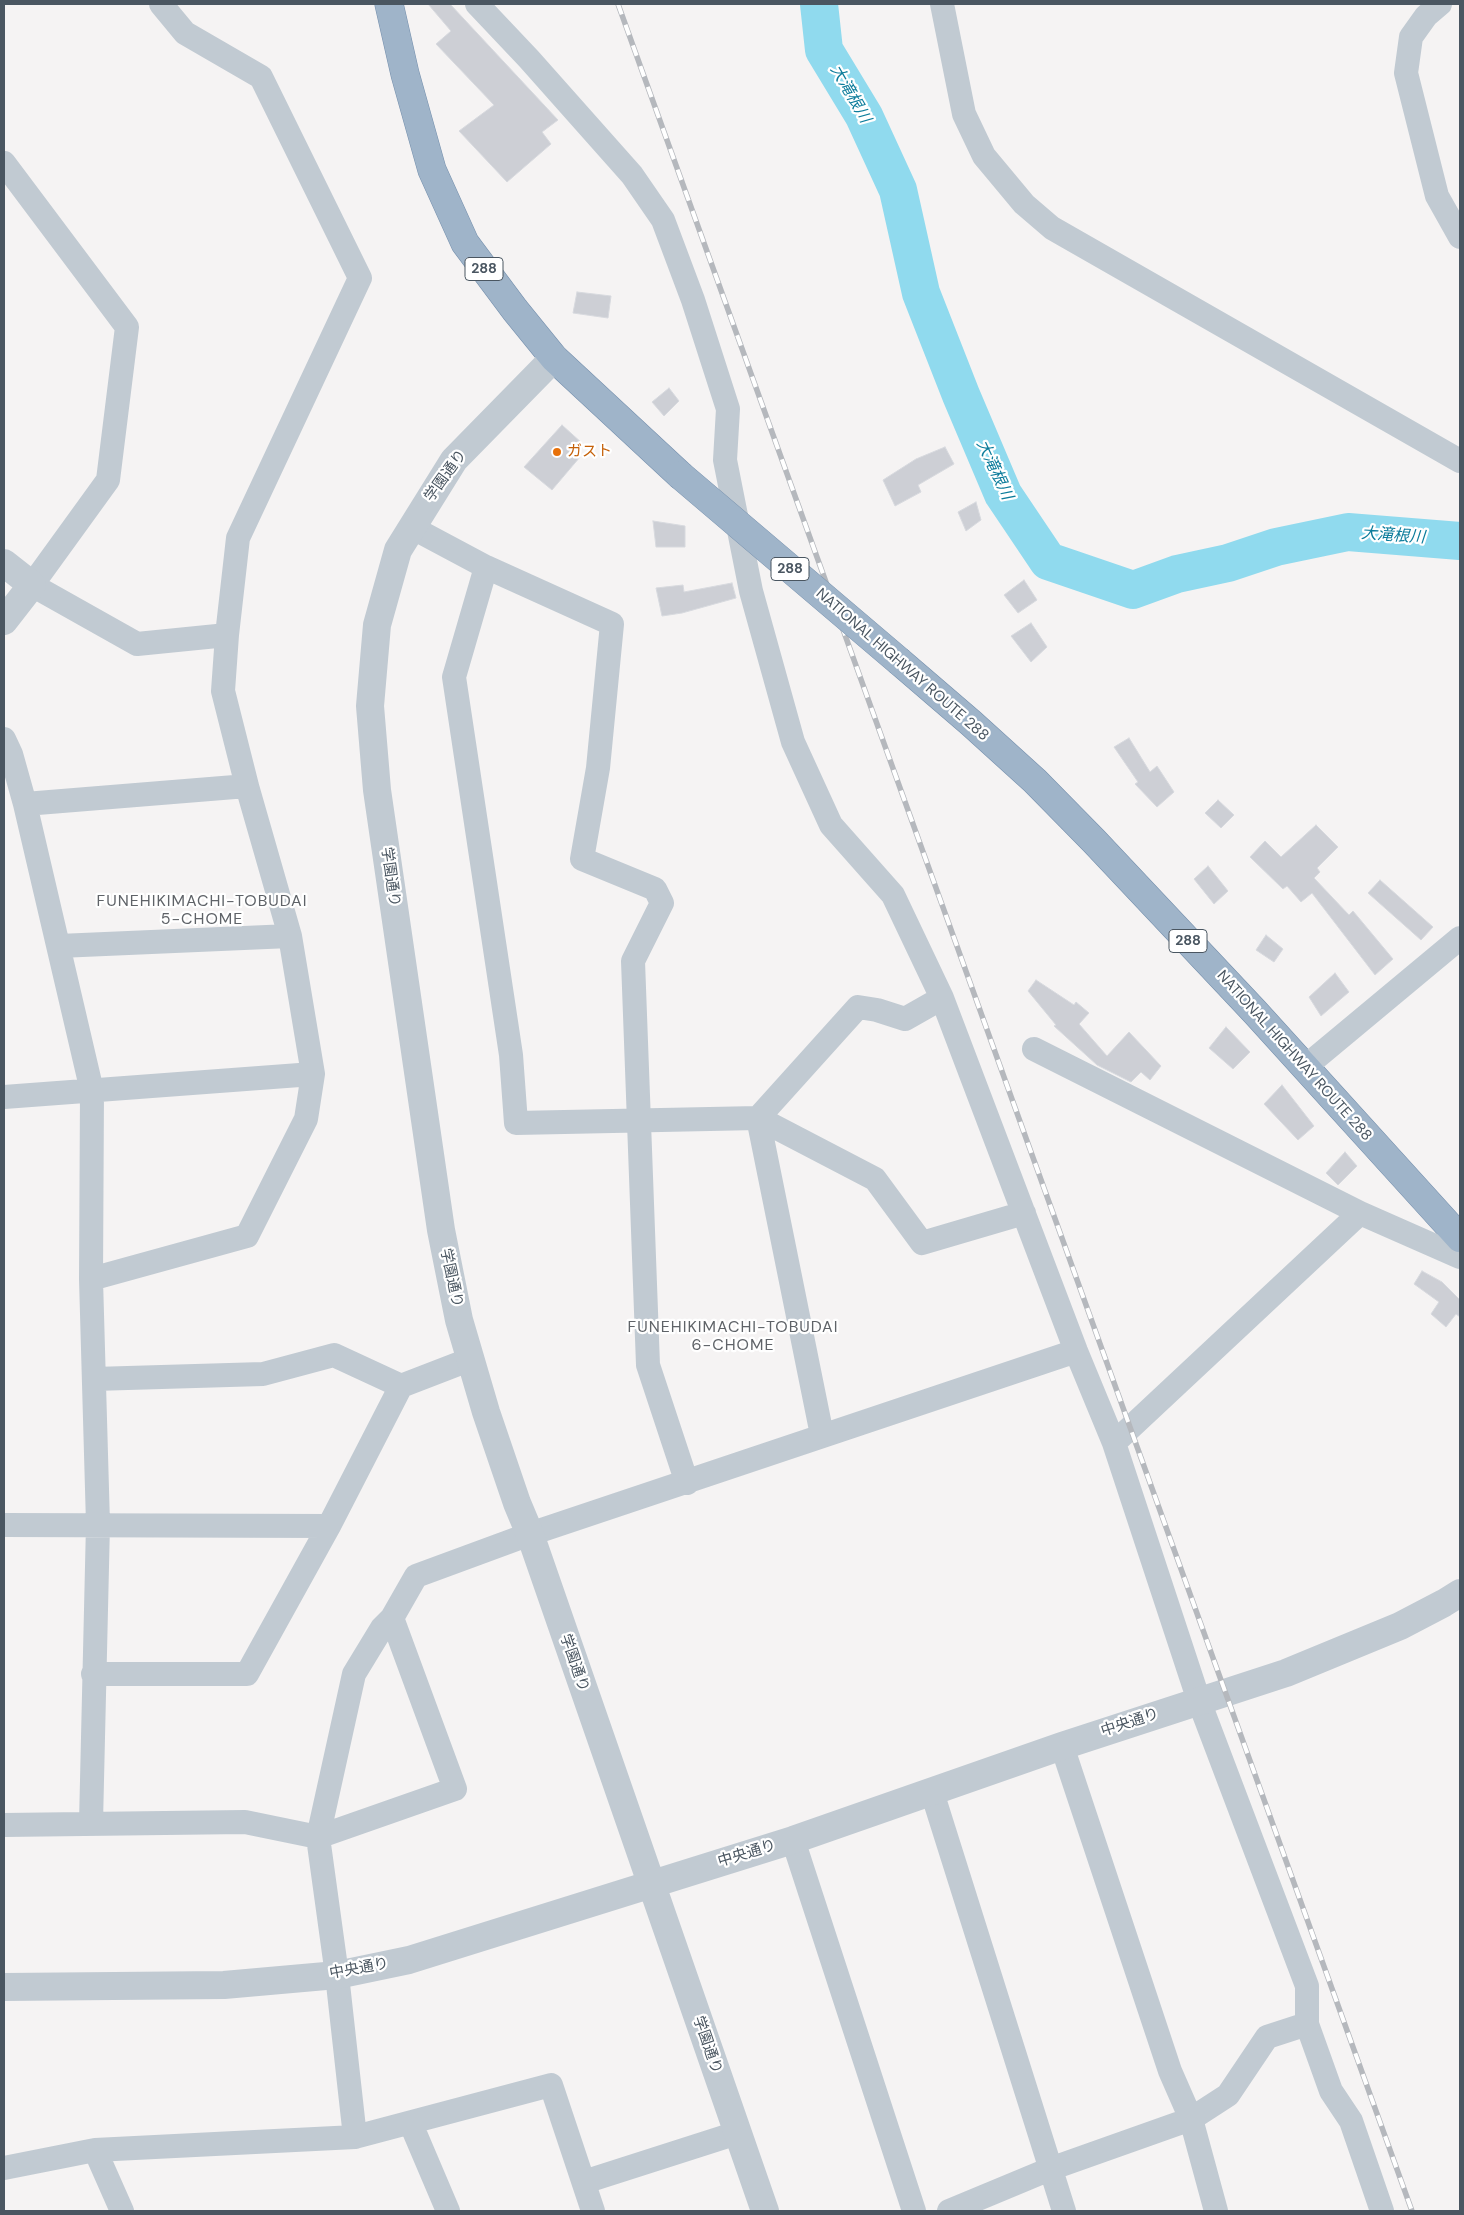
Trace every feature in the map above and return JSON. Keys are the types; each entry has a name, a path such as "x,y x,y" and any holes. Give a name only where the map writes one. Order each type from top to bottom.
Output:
{"highway":[{"name":"NATIONAL HIGHWAY ROUTE 288","path":"389,4 405,74 432,170 465,243 554,358 680,475 971,723 1035,781 1114,862 1305,1067 1460,1238"}],"street":[{"path":"91,1279 247,1236 306,1119 313,1074 290,936 247,786 223,691 238,538 360,278 261,78 185,33 161,4"},
{"path":"477,4 529,59 632,175 664,220 693,300 728,409 725,460 751,591 793,742 830,825 893,895 942,998 1076,1351 1114,1443 1199,1701 1307,1986 1307,2024 1331,2091 1351,2121 1382,2211"},
{"path":"942,4 964,114 984,156 1024,204 1052,228 1460,461"},
{"path":"1440,4 1426,16 1411,37 1406,73 1437,196 1460,237"},
{"path":"4,163 127,327 108,480 4,621"},
{"name":"学園通り","path":"554,358 454,460 398,550 377,625 370,706 377,790 441,1230 460,1320 514,1494 530,1534 765,2211"},
{"path":"411,527 486,567 612,624 598,768 582,859 656,889 662,903 633,961 648,1365 687,1483"},
{"path":"4,563 32,584 138,644 227,635"},
{"path":"486,567 454,677 511,1055 516,1123 758,1118 875,1179 922,1243 1024,1213"},
{"path":"4,739 11,754 25,804 92,1091 91,1279 98,1524 91,1823"},
{"path":"25,804 247,786"},
{"path":"59,946 290,936"},
{"path":"1305,1067 1460,938"},
{"path":"758,1118 858,1007 876,1010 906,1020 942,998"},
{"path":"1034,1049 1360,1214 1460,1256"},
{"path":"4,1097 313,1074"},
{"path":"758,1118 822,1435"},
{"path":"1114,1443 1360,1214"},
{"path":"355,2137 337,1975 318,1836 354,1674 382,1628 392,1618 416,1576 530,1534 687,1483 822,1435 1076,1351"},
{"path":"94,1379 262,1374 334,1355 401,1386"},
{"path":"93,1674 247,1674 329,1526 401,1386 471,1359"},
{"path":"4,1525 329,1526"},
{"name":"中央通り","path":"4,1987 224,1985 337,1975 409,1960 793,1840 1062,1746 1286,1672 1400,1626 1444,1604 1460,1593"},
{"path":"4,1825 245,1822 318,1836 455,1789 392,1618"},
{"path":"1062,1746 1170,2071 1191,2119 1216,2211"},
{"path":"932,1792 1064,2211"},
{"path":"793,1840 914,2211"},
{"path":"949,2211 1050,2169 1191,2119 1228,2095 1268,2037 1307,2024"},
{"path":"4,2168 95,2150 355,2137 411,2124 551,2085 594,2211"},
{"path":"411,2124 448,2211"},
{"path":"584,2182 737,2133"},
{"path":"95,2150 122,2211"}],"building":[{"path":"428,4 450,4 558,120 542,132 551,144 507,182 459,131 494,105 436,44 451,31"},
{"path":"577,292 611,296 608,318 573,313"},
{"path":"669,388 679,401 664,416 652,402"},
{"path":"562,425 583,444 575,453 580,457 552,490 524,467"},
{"path":"945,447 954,464 918,485 921,492 895,506 883,480 916,459"},
{"path":"976,502 981,520 966,531 958,512"},
{"path":"653,521 685,526 685,547 656,547"},
{"path":"1024,580 1037,600 1018,613 1004,595"},
{"path":"732,583 736,598 682,613 662,616 656,588 683,585 684,592"},
{"path":"1031,623 1047,647 1031,662 1011,636"},
{"path":"1129,738 1150,772 1157,766 1174,792 1157,807 1135,784 1138,782 1114,747"},
{"path":"1218,800 1234,815 1221,828 1205,813"},
{"path":"1316,825 1338,847 1317,868 1320,872 1314,878 1349,915 1353,911 1393,959 1375,975 1312,893 1301,902 1287,886 1283,889 1250,857 1265,841 1281,857"},
{"path":"1208,866 1228,891 1214,904 1194,879"},
{"path":"1380,880 1433,927 1421,940 1368,893"},
{"path":"1266,935 1283,949 1274,962 1256,950"},
{"path":"1335,973 1349,992 1321,1016 1309,997"},
{"path":"1036,980 1074,1005 1076,1002 1089,1013 1079,1024 1107,1056 1129,1032 1161,1066 1150,1080 1141,1072 1131,1082 1097,1065 1054,1026 1056,1025 1028,991"},
{"path":"1226,1027 1250,1052 1233,1069 1209,1048"},
{"path":"1282,1085 1314,1126 1298,1140 1264,1104"},
{"path":"1345,1152 1357,1166 1338,1185 1326,1173"},
{"path":"1422,1271 1442,1282 1460,1300 1460,1317 1456,1314 1446,1327 1431,1314 1439,1302 1414,1284"}],"waterway":[{"name":"大滝根川","path":"819,4 824,50 864,116 898,190 921,293 961,395 1003,494 1048,561 1133,590 1177,574 1228,563 1276,547 1348,532 1460,541"}],"railway":[{"path":"618,4 1412,2211"}],"place":[{"name":"ガスト","path":"557,452"}],"district":[{"name":"FUNEHIKIMACHI-TOBUDAI 5-CHOME","path":"202,911"},
{"name":"FUNEHIKIMACHI-TOBUDAI 6-CHOME","path":"733,1337"}]}
